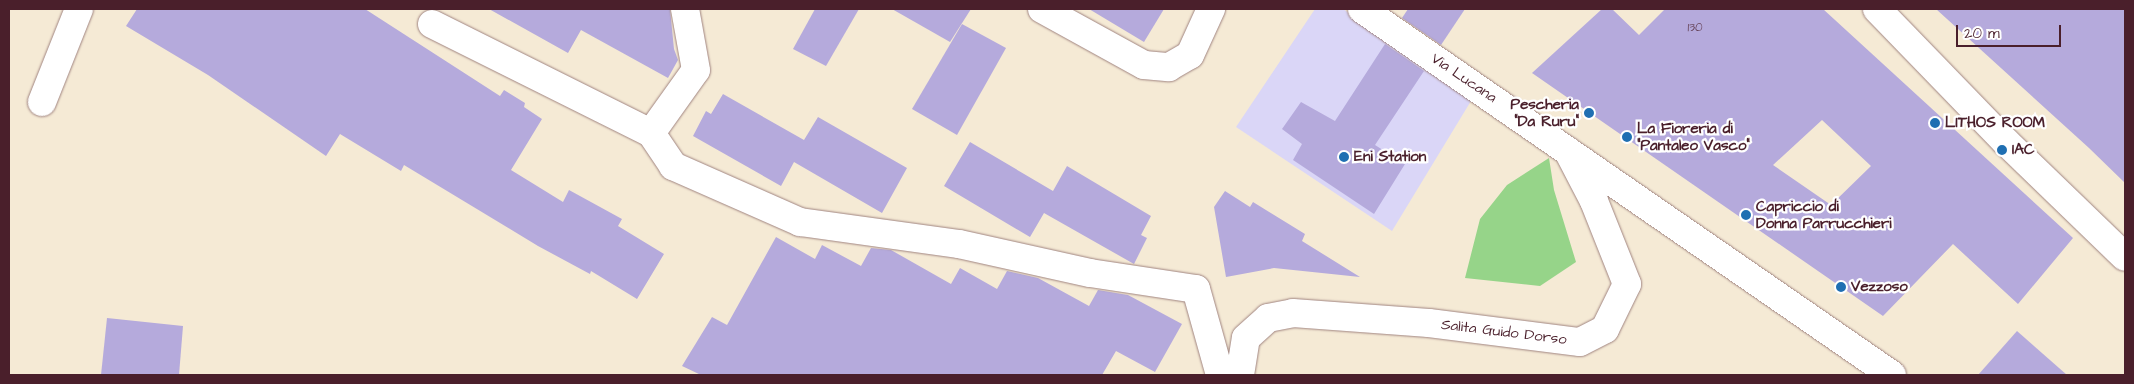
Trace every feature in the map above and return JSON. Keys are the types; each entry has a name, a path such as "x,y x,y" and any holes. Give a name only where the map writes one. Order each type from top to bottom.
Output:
{"street":[{"path":"42,102 79,9"},
{"path":"1042,9 1144,65 1169,67 1190,55 1212,9"},
{"name":"Via Lucana","path":"1362,9 1566,148 1892,375"},
{"path":"1877,9 2006,142 2125,257"},
{"path":"651,133 696,70 684,10"},
{"path":"432,24 651,133 673,166 800,222 959,244 1090,273 1196,289 1220,375"},
{"name":"Salita Guido Dorso","path":"1240,375 1246,338 1268,318 1293,313 1429,323 1580,342 1605,329 1627,284 1594,201 1566,148"}],"shaded area":[{"path":"1315,9 1343,9 1474,96 1392,231 1236,127"}],"green space":[{"path":"1549,158 1554,190 1576,262 1540,286 1465,278 1480,219 1507,185"}],"building":[{"path":"137,9 365,9 500,96 504,90 525,103 524,107 542,119 511,170 563,202 569,190 622,219 618,226 664,254 637,299 591,271 590,274 538,246 404,165 401,171 340,134 326,156 208,75 126,26"},
{"path":"489,9 670,9 674,49 678,60 668,78 581,30 568,53"},
{"path":"815,9 859,9 826,66 793,49"},
{"path":"892,9 971,9 950,42"},
{"path":"1089,9 1164,9 1144,42"},
{"path":"1408,9 1465,9 1441,45 1402,18"},
{"path":"1602,9 1612,9 1639,35 1665,9 1823,9 2073,238 2018,304 1953,244 1883,316 1532,73","holes":["1822,120 1871,166 1831,205 1773,165"]},
{"path":"1936,9 2125,9 2125,183 2089,148"},
{"path":"962,24 1006,48 957,135 912,109"},
{"path":"1385,44 1424,71 1375,145 1405,164 1374,214 1293,160 1302,144 1282,129 1301,102 1335,121"},
{"path":"723,94 804,140 818,117 907,168 882,213 794,162 781,186 693,136 706,111 711,114"},
{"path":"970,142 1053,191 1067,166 1151,216 1141,235 1147,238 1134,264 1044,213 1030,237 944,186"},
{"path":"1225,191 1250,207 1253,202 1305,234 1302,241 1360,277 1274,268 1226,277 1214,207"},
{"path":"776,237 815,259 822,245 861,266 871,248 891,250 951,284 960,268 997,289 1007,271 1038,278 1089,306 1098,290 1128,295 1182,324 1155,372 1116,351 1102,375 701,375 682,366 712,317 727,325"},
{"path":"107,318 183,326 179,375 101,375"},
{"path":"2017,331 2067,375 1978,375"}],"place":[{"name":"Pescheria \"Da Ruru\"","path":"1589,113"},
{"name":"LITHOS ROOM","path":"1935,123"},
{"name":"La Fioreria di \"Pantaleo Vasco\"","path":"1627,137"},
{"name":"IAC","path":"2002,150"},
{"name":"Eni Station","path":"1344,157"},
{"name":"Capriccio di Donna Parrucchieri","path":"1746,215"},
{"name":"Vezzoso","path":"1841,287"}]}
